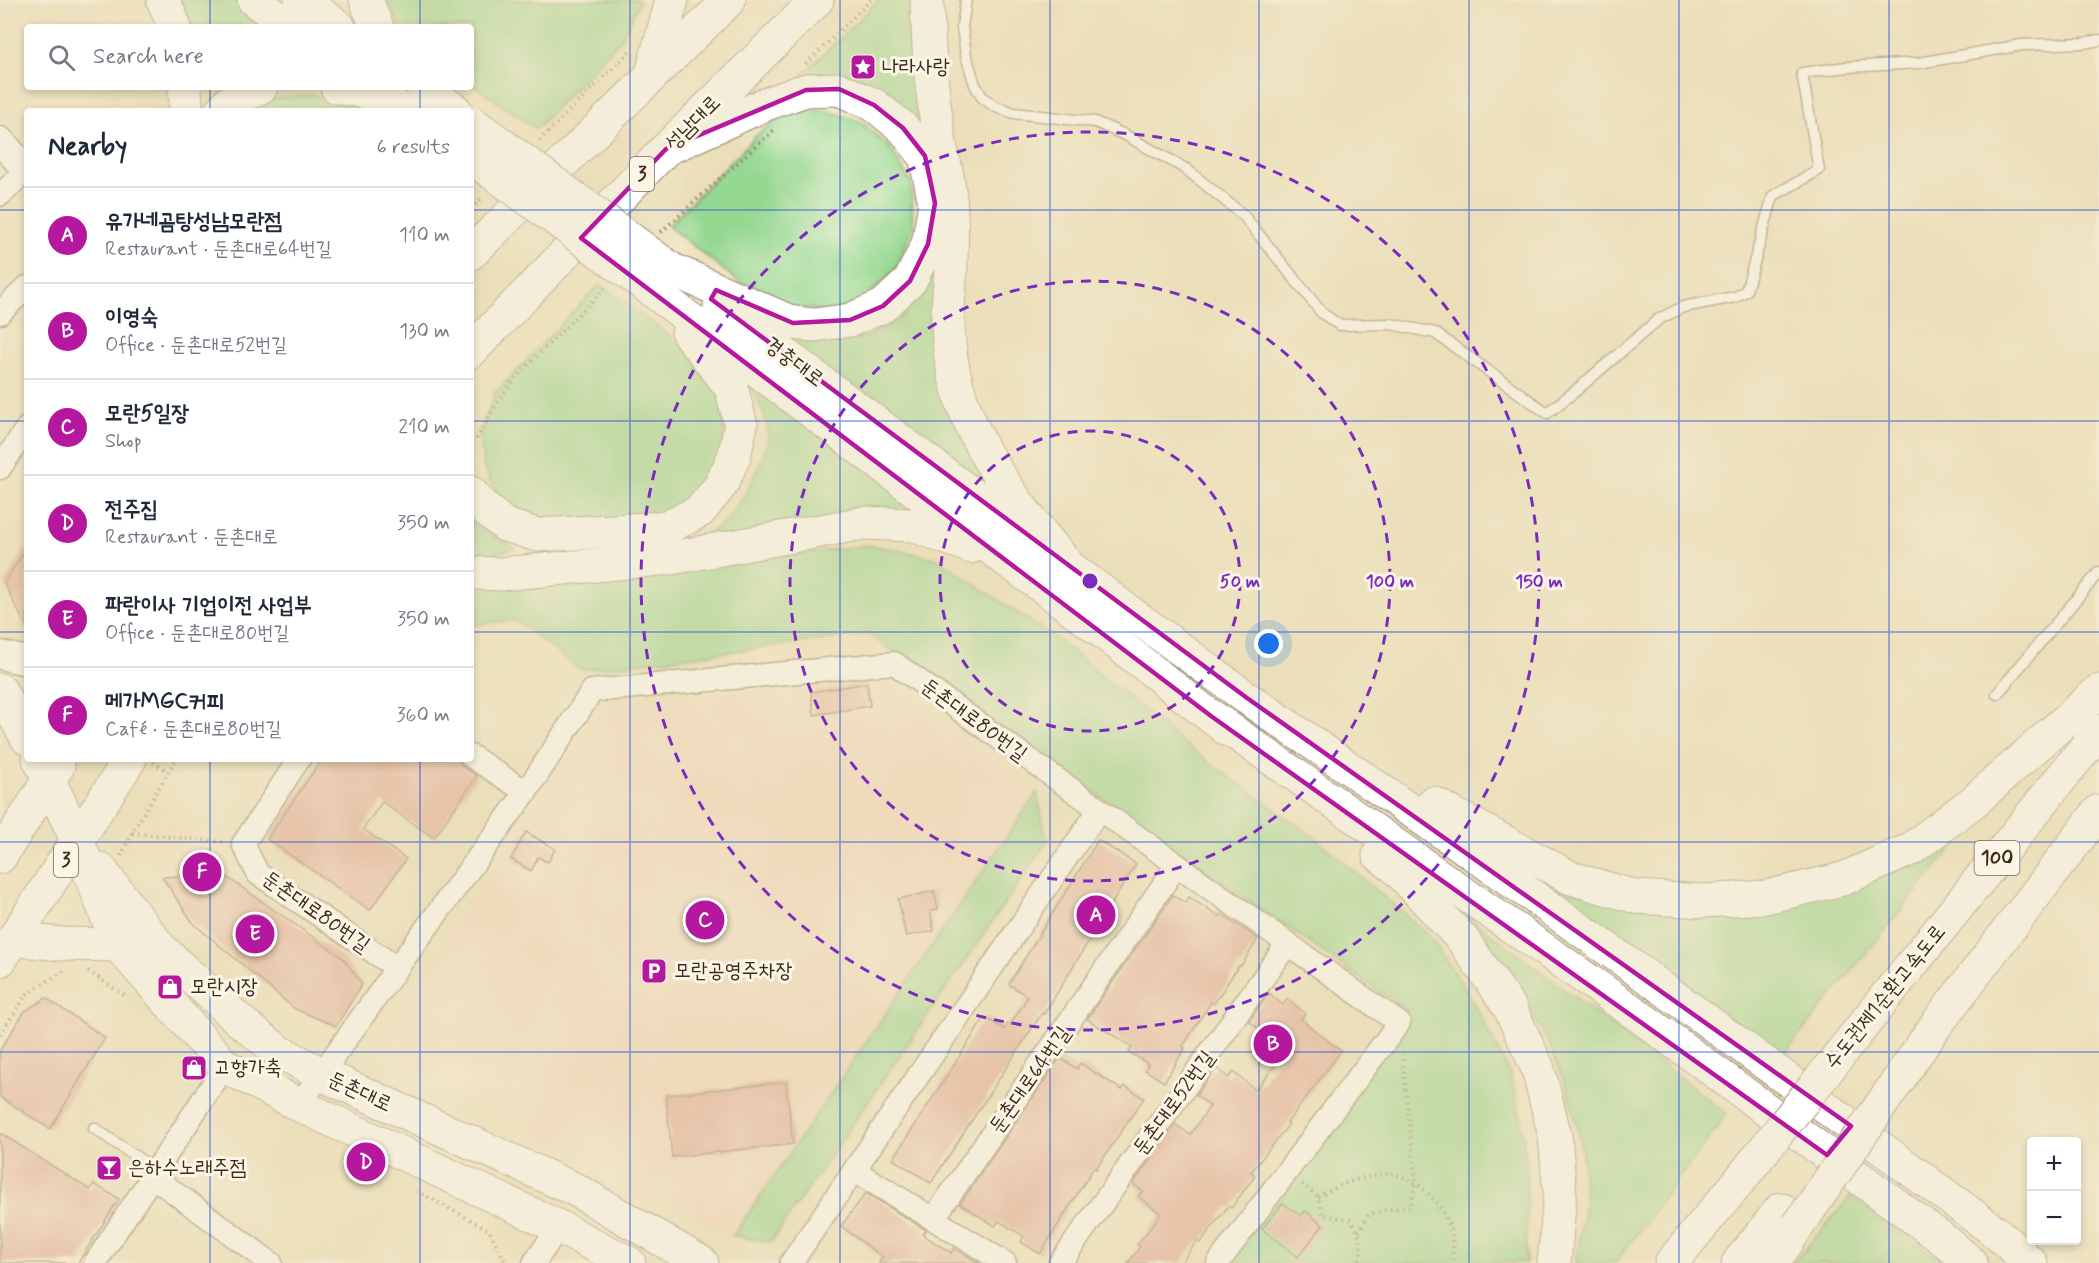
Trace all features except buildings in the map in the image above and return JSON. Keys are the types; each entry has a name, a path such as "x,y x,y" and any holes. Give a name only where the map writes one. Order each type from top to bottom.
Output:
{"main road":[{"path":"163,0 174,24"},
{"path":"254,0 287,24"},
{"path":"301,0 335,24"},
{"path":"366,0 377,24"},
{"path":"651,75 672,0"},
{"path":"474,250 729,0"},
{"name":"성남대로","path":"474,352 666,149 817,0"},
{"path":"927,0 929,59 938,133 949,188 952,259 948,324 951,366 962,403 979,445 1040,533 1072,570"},
{"path":"664,281 794,323 814,325 850,320 883,306 910,281 928,244 935,203 925,156 903,128 874,105 839,89 806,90 766,104 666,149"},
{"path":"185,90 186,108"},
{"path":"224,108 228,103 255,90"},
{"path":"354,90 366,92 401,108"},
{"path":"379,90 403,108"},
{"name":"경충대로","path":"474,124 1005,560 1106,614"},
{"name":"경충대로","path":"474,159 664,281 1072,570 1106,614"},
{"path":"474,496 483,507 506,525 537,535 666,528 700,511 721,484 734,458 741,425 731,387 664,281"},
{"path":"474,573 500,574 671,558 864,523 913,525 1005,560"},
{"path":"1106,614 1247,698 1571,878 1636,897 1703,901 1766,897 1843,879 1911,849 1973,802 2099,692"},
{"path":"1106,614 1211,716 1396,868 1463,940 1510,1008 1538,1069 1555,1136 1560,1194 1554,1263"},
{"path":"0,690 24,733"},
{"path":"1247,698 1650,979 1983,1223 2031,1263"},
{"path":"1211,716 1635,1013 1948,1243 1971,1263"},
{"name":"수도권제1순환고속도로","path":"1671,1263 2099,731"},
{"name":"3","path":"6,950 128,762"},
{"path":"0,857 50,766"},
{"name":"둔촌대로","path":"50,766 118,945 225,1066 299,1105 559,1227 629,1263"},
{"name":"100","path":"1738,1263 1790,1217 2099,811"},
{"name":"둔촌대로","path":"78,842 161,949 240,1021 277,1050 321,1074 576,1190 702,1263"},
{"path":"6,950 61,944 118,945"},
{"path":"1773,1263 1790,1217"}],"street":[{"path":"0,141 24,167"},
{"path":"0,195 24,173"},
{"path":"0,313 24,289"},
{"path":"0,468 24,432"},
{"path":"0,655 24,660"},
{"name":"둔촌대로80번길","path":"299,1105 396,968 526,792 592,691 894,663 1399,1023"},
{"path":"474,758 526,792"},
{"path":"243,844 297,762"},
{"path":"791,1263 1099,810"},
{"name":"둔촌대로80번길","path":"243,844 258,874 396,968"},
{"name":"둔촌대로64번길","path":"934,1218 1177,865"},
{"name":"둔촌대로52번길","path":"1060,1263 1288,943"},
{"path":"1218,1263 1399,1023"},
{"path":"94,1263 225,1066"},
{"path":"855,1171 1005,1263"},
{"path":"155,1174 271,1263"},
{"path":"534,1263 559,1227"}],"lane":[{"path":"966,0 962,27 966,55 975,85 982,97 994,106 1014,113 1095,122 1125,135 1186,169 1243,215 1322,313 1339,325 1391,324 1435,333 1547,413 1659,319 1683,307 1734,297 1746,291 1773,196 1819,170 1802,73 1847,67 1919,63 2022,45 2084,43 2099,40"},
{"path":"1997,694 2099,572"},
{"path":"94,1128 155,1174"}],"path":[{"path":"806,64 871,0"},
{"path":"536,144 639,43"},
{"path":"474,206 487,193"},
{"path":"154,762 168,771"},
{"path":"174,762 132,833 243,844"},
{"path":"0,1034 28,993 70,968"},
{"path":"1359,1232 1369,1214 1410,1207 1416,1183 1399,1023"},
{"path":"1358,1263 1361,1252 1359,1232 1351,1220 1323,1215 1317,1197 1348,1182 1392,1174 1416,1183 1432,1197 1446,1219 1453,1243 1452,1263"}],"highlighted area":[{"path":"839,89 874,105 903,128 925,156 935,203 928,244 910,281 883,306 850,320 793,323 716,290 711,299 1247,698 1851,1126 1827,1155 1211,716 581,238 666,149 806,90"}],"shaded area":[{"path":"875,678 1037,793 733,1236 375,1047 601,709"}],"green space":[{"path":"177,0 234,0 269,24 189,24"},
{"path":"386,0 640,0 621,39 536,129 474,85 474,24 398,24"},
{"path":"879,0 912,0 908,25 929,142 800,77"},
{"path":"312,95 358,104 364,108 254,108 263,100"},
{"path":"825,110 861,122 890,148 911,183 913,228 895,269 867,297 834,312 766,303 668,226 760,132 791,112"},
{"path":"937,262 998,505 776,337 823,343 867,337 903,316"},
{"path":"600,284 688,350 720,396 725,425 721,459 704,494 674,515 545,521 508,504 494,488 483,466 480,433 495,393"},
{"path":"746,376 938,523 673,547 720,526 743,498 757,472 766,447 768,431 760,406"},
{"path":"474,518 483,528 515,548 474,560"},
{"path":"869,545 936,558 1058,640 1192,750 1310,834 1428,934 1473,1001 1510,1075 1521,1118 1527,1172 1526,1263 1228,1263 1407,1011 868,634 581,670 515,620 474,625 474,590 676,570"},
{"path":"1037,793 1047,842 771,1242 733,1236"},
{"path":"1992,799 1779,1060 1555,888 1728,915"},
{"path":"1451,903 1727,1114 1615,1263 1575,1263 1585,1206 1582,1148 1569,1093 1546,1037 1479,937"},
{"path":"1851,1196 1943,1262 1945,1263 1793,1263"}],"place":[{"name":"나라사랑","path":"863,67"},
{"name":"메가MGC커피","path":"202,872"},
{"name":"유가네곰탕성남모란점","path":"1096,915"},
{"name":"모란5일장","path":"705,920"},
{"name":"파란이사 기업이전 사업부","path":"255,934"},
{"name":"모란공영주차장","path":"654,971"},
{"name":"모란시장","path":"170,987"},
{"name":"이영숙","path":"1273,1044"},
{"name":"고향가축","path":"194,1068"},
{"name":"전주집","path":"366,1162"},
{"name":"은하수노래주점","path":"109,1168"}]}
